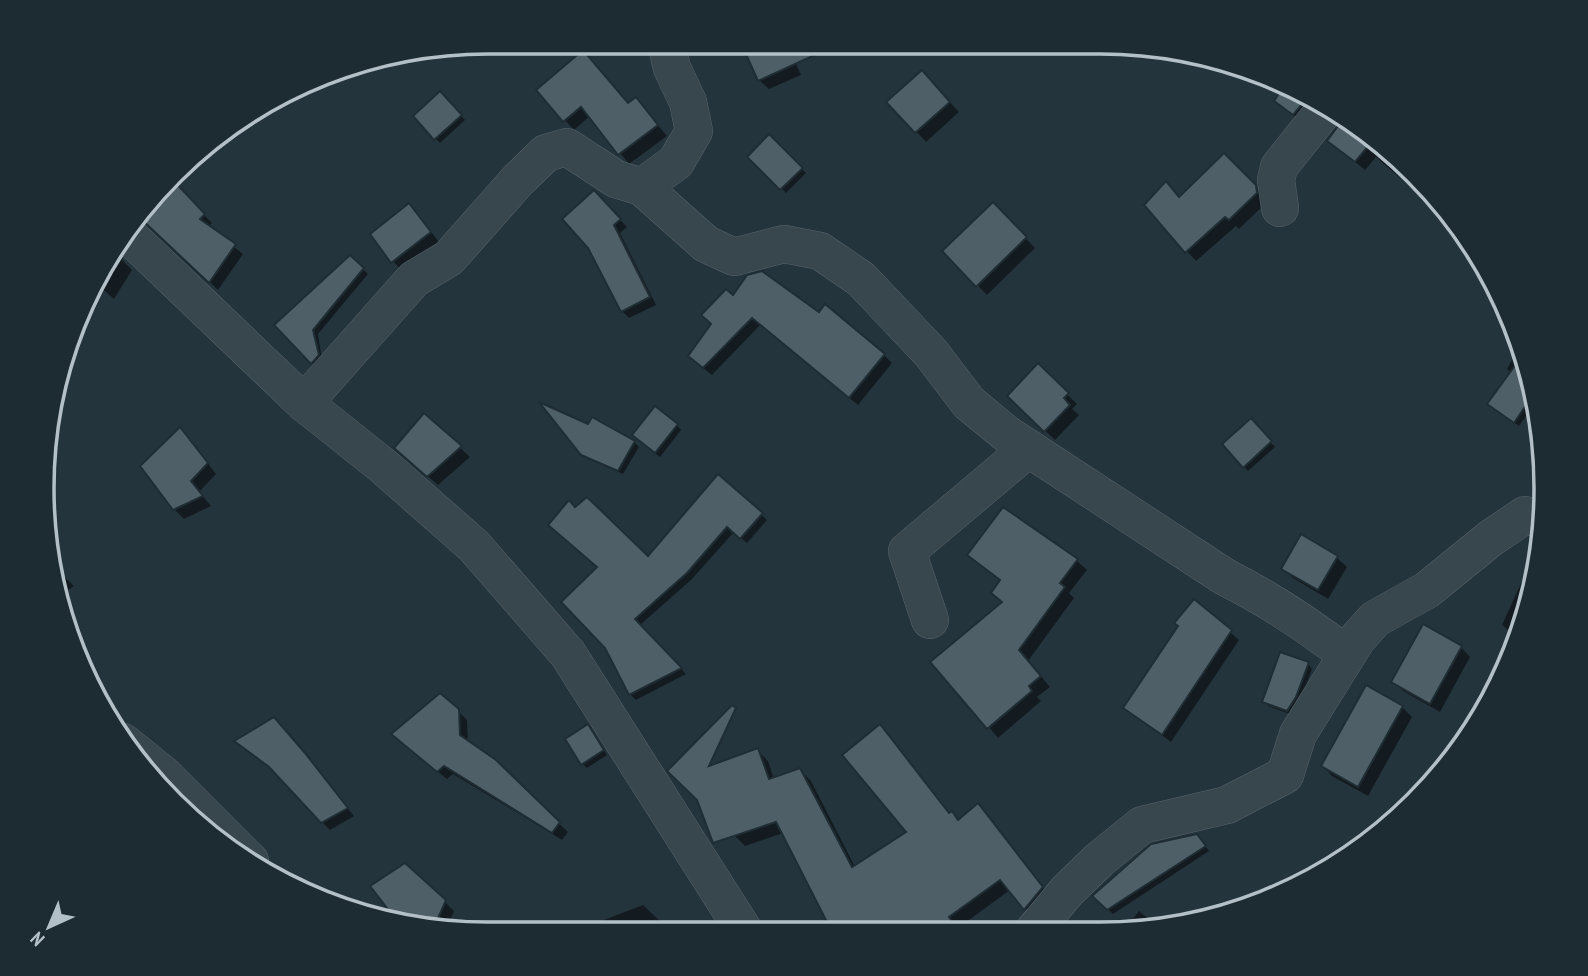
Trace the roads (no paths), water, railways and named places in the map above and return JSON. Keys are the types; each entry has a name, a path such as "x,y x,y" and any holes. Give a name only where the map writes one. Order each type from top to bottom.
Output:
{"street":[{"path":"642,187 676,162 694,131 688,102 671,68 668,54"},
{"path":"1280,208 1276,180 1279,167 1321,114"},
{"path":"304,403 414,279 449,258 546,152 567,147 616,179 642,187 706,244 734,257 784,244 820,251 861,279 931,353 969,403 1028,449 1225,577 1309,625 1347,655"},
{"path":"133,239 304,403 383,466 474,546 568,654 738,922"},
{"path":"930,620 907,551 1028,449"},
{"path":"1041,922 1075,883 1142,825 1227,805 1285,775 1298,734 1357,639 1375,619 1427,590 1491,538 1525,516 1533,517"}]}
